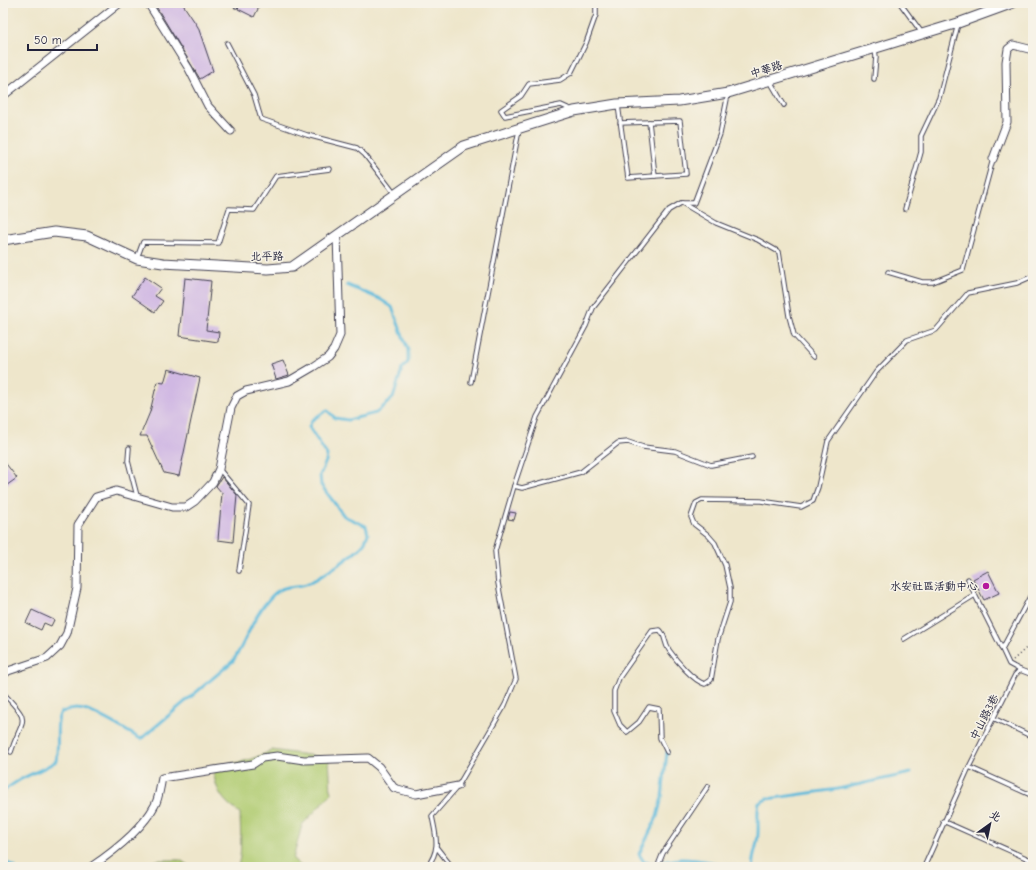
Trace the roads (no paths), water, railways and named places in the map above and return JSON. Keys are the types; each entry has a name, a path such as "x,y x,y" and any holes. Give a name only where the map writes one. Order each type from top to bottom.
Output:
{"street":[{"path":"3,96 120,3"},
{"path":"148,3 189,70 208,106 231,131"},
{"name":"中華路","path":"520,127 574,111 617,104 679,101 728,93 958,23 1013,3"},
{"path":"993,159 1007,122 1006,62 1008,49 1013,45 1033,50"},
{"name":"北平路","path":"3,240 54,232 86,236 137,259 163,263 268,270 292,267 464,146 520,127"},
{"path":"3,675 8,671 47,658 60,646 67,633 77,588 78,525 96,497 116,491 172,507 186,507 204,493 213,482 219,469 231,408 237,396 246,391 289,381 328,357 334,349 340,335 337,235"},
{"path":"91,867 110,854 132,835 155,805 162,778 253,764 262,758 277,756 304,760 368,758 379,766 394,788 416,794 458,786"}],"lane":[{"path":"900,3 922,34"},
{"path":"574,111 561,105 505,116 501,110 521,96 529,84 560,80 571,73 596,16 597,4"},
{"path":"905,209 921,152 922,136 939,98 958,23"},
{"path":"228,43 254,95 261,118 307,135 357,148 365,155 395,194"},
{"path":"874,79 876,57 875,48"},
{"path":"769,80 784,105"},
{"path":"427,867 435,858 437,848 432,816 458,786 505,705 516,679 498,583 495,551 514,486 537,417 586,326 593,308 669,210 681,203 694,203 720,134 728,93"},
{"path":"617,104 628,178 686,174 680,121 620,123"},
{"path":"649,122 655,176"},
{"path":"471,382 520,127"},
{"path":"888,272 922,282 933,282 963,270 993,159"},
{"path":"137,259 143,242 218,243 229,209 254,210 276,176 330,169"},
{"path":"681,203 716,223 758,240 779,252 789,316 794,335 814,357"},
{"path":"667,752 660,738 659,709 648,707 639,722 626,732 620,724 614,711 614,691 619,678 652,631 660,630 664,634 668,649 697,682 705,684 711,680 718,639 730,602 730,588 725,565 715,543 708,535 694,524 691,517 696,503 702,500 761,500 801,508 813,501 818,487 828,441 876,372 907,340 936,330 968,293 1017,283 1033,276"},
{"path":"514,486 522,488 581,472 618,443 628,442 643,447 675,451 711,465 752,457"},
{"path":"129,448 128,460 137,497"},
{"path":"219,469 249,505 239,571"},
{"path":"968,579 974,595 1002,649 1008,664 1033,675"},
{"path":"1002,649 1033,591"},
{"path":"904,639 974,595"},
{"name":"中山路3巷","path":"924,867 943,821 969,767 1015,675 1020,670"},
{"path":"3,693 23,716 22,726 11,752"},
{"path":"993,718 1033,738"},
{"path":"969,767 1033,796"},
{"path":"659,863 663,853 708,786"},
{"path":"943,821 1033,861"},
{"path":"437,848 452,867"}],"waterway":[{"path":"3,792 15,783 56,761 57,728 61,712 77,709 84,710 109,721 141,739 233,661 259,612 275,593 280,589 311,582 347,559 363,545 368,534 366,526 344,516 321,485 320,475 327,455 309,427 312,420 327,410 335,418 348,420 376,413 393,398 402,369 408,362 408,350 392,307 380,299 347,285"},
{"path":"667,752 662,797 657,817 639,854 644,862 654,863 690,859 716,863 718,867"},
{"path":"753,867 753,858 758,836 759,803 767,799 838,789 911,773"},
{"path":"3,861 15,867"}],"place":[{"name":"水安社區活動中心","path":"986,586"}]}
